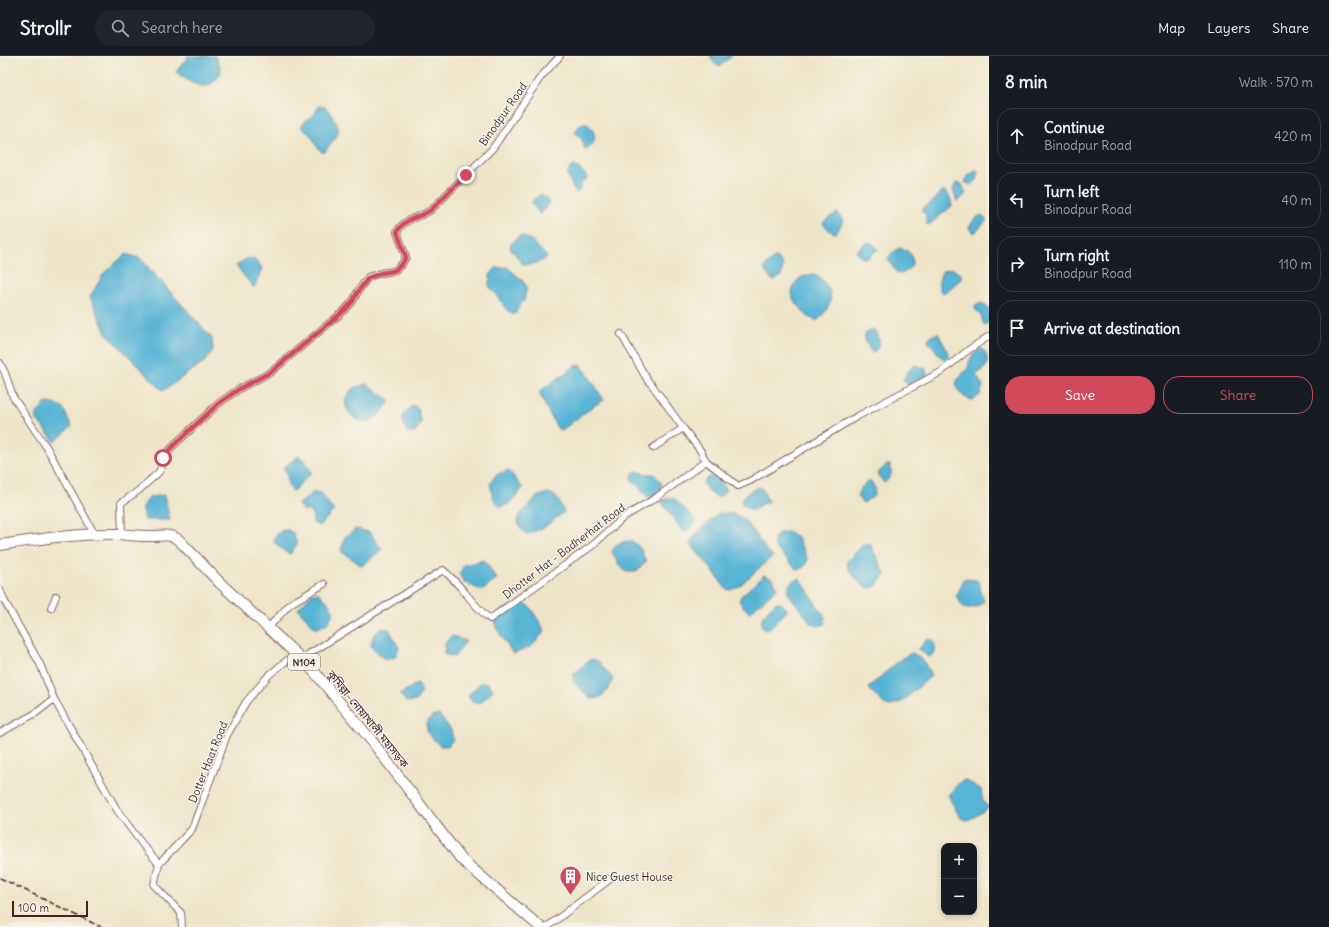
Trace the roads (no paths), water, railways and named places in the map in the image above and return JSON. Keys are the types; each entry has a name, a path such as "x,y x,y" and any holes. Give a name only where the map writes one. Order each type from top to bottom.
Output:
{"highway":[{"name":"কুমিল্লা–নোয়াখালী মহাসড়ক","path":"0,544 38,539 122,534 148,537 167,535 173,536 179,540 219,582 311,668 350,714 462,860 540,927"}],"street":[{"name":"Binodpur Road","path":"122,534 121,503 138,491 159,472 163,463 163,458 174,445 218,404 239,389 271,372 345,310 353,301 368,278 381,273 394,271 402,264 406,257 397,232 400,227 406,221 425,214 431,210 493,148 540,78 560,56"},
{"path":"621,334 648,381 700,450 706,461 738,486 750,481 856,417 941,372 989,336"},
{"path":"0,363 13,397 48,448 95,535"},
{"path":"653,448 683,428"},
{"name":"Dhotter Hat - Badherhat Road","path":"298,656 443,570 451,576 490,619 594,544 624,517 657,497 706,461"},
{"path":"268,628 290,604 324,584"},
{"path":"1,591 4,604 40,664 54,699 117,810 159,864 154,885 181,914 182,927"},
{"path":"50,608 56,596"},
{"name":"Dotter Haat Road","path":"159,864 192,829 227,735 246,702 269,675 298,656"},
{"path":"0,733 36,713 54,699"},
{"path":"547,927 610,879"}],"water":[{"path":"187,56 215,56 221,69 220,75 215,81 205,86 200,86 190,82 176,72"},
{"path":"710,56 732,56 720,66 715,64"},
{"path":"319,106 328,110 338,127 336,137 325,152 320,150 311,136 301,127 305,121 314,115"},
{"path":"585,123 592,129 595,137 593,144 585,149 581,138 576,134 576,131 579,126"},
{"path":"573,166 582,171 587,179 582,182 580,190 576,193 567,175 570,168"},
{"path":"976,170 978,171 978,179 971,185 964,182 966,178"},
{"path":"955,184 962,184 966,194 959,201 957,201 953,190"},
{"path":"944,191 950,197 952,206 930,224 926,224 926,215 923,212 923,208 935,200 940,192"},
{"path":"540,195 546,198 549,203 540,215 532,203 533,200"},
{"path":"838,213 843,221 836,233 834,233 828,230 823,223"},
{"path":"982,215 987,220 976,232 972,233 969,228 970,226 976,218"},
{"path":"519,236 523,236 532,241 547,257 536,263 523,264 510,248 511,244"},
{"path":"867,242 873,244 878,249 868,258 862,258 856,253 856,251"},
{"path":"899,248 909,253 913,260 910,268 906,272 900,274 897,273 888,259 891,254"},
{"path":"126,254 140,258 212,338 213,351 205,361 163,391 106,333 90,297 104,273"},
{"path":"253,258 262,268 254,288 236,266 246,259"},
{"path":"775,258 778,258 783,266 781,276 775,280 772,280 766,273 765,268 768,263"},
{"path":"507,267 522,280 527,287 524,301 519,306 516,313 512,314 506,309 489,286 490,275 496,268"},
{"path":"951,269 958,271 962,278 947,291 942,293 939,286 942,271"},
{"path":"813,274 823,280 830,295 829,304 825,312 818,320 808,317 793,299 792,292 796,282 802,277"},
{"path":"982,303 989,308 989,323 984,325 981,316 975,307 975,305"},
{"path":"874,330 877,333 879,342 877,349 872,353 866,342 865,336 869,331"},
{"path":"938,333 949,354 949,358 945,360 928,342 929,337"},
{"path":"980,348 986,353 987,364 986,367 976,375 983,386 980,395 973,400 970,400 958,391 956,384 959,378 968,369 971,357"},
{"path":"577,365 581,366 585,370 604,400 562,430 558,429 544,404 540,391"},
{"path":"916,365 921,368 925,367 927,375 909,387 903,379 910,369"},
{"path":"367,384 390,401 376,418 370,421 363,421 356,419 351,415 346,404 346,398 349,392 355,388"},
{"path":"46,403 62,407 72,426 55,442 37,420 36,415"},
{"path":"413,405 419,410 419,417 422,421 415,433 408,433 403,418 406,412"},
{"path":"299,456 304,460 312,472 293,491 288,486 287,473 283,468"},
{"path":"886,465 890,465 891,473 889,479 884,483 877,474"},
{"path":"508,470 523,488 509,504 501,507 494,499 490,483 496,475"},
{"path":"636,471 654,474 661,483 662,485 660,490 654,496 648,497 632,480 631,477"},
{"path":"713,476 726,490 721,496 718,497 710,492 703,483 707,478"},
{"path":"871,481 875,488 874,496 863,503 857,497 858,494 864,485"},
{"path":"760,487 763,490 768,502 761,504 753,510 746,507 741,502 743,499 749,492"},
{"path":"314,492 321,493 334,511 319,526 313,523 313,516 309,511 303,510 298,505"},
{"path":"548,493 554,495 564,512 545,527 528,534 524,532 517,520 519,516 537,497"},
{"path":"164,495 170,520 145,520 142,507 150,497"},
{"path":"671,498 675,499 696,520 687,532 683,531 662,503 663,500"},
{"path":"719,513 733,514 742,518 753,530 766,550 773,556 738,587 730,590 726,589 691,545 691,541 700,530"},
{"path":"356,529 369,532 382,549 362,566 341,551 345,537"},
{"path":"288,530 293,533 297,544 290,554 274,542 275,536 281,531"},
{"path":"787,532 798,538 808,560 804,567 797,570 774,546 774,538 779,533"},
{"path":"632,541 640,548 646,562 636,572 626,572 619,565 612,552 614,547 618,544"},
{"path":"864,544 870,544 885,574 876,586 869,588 862,585 848,568 847,561"},
{"path":"484,560 497,579 482,591 464,582 459,574 464,565"},
{"path":"764,575 773,579 777,588 749,613 739,601 741,596"},
{"path":"800,579 825,617 825,624 818,626 811,623 788,593 792,581"},
{"path":"963,579 976,580 980,583 980,591 984,601 979,605 972,608 964,608 956,596"},
{"path":"312,593 319,593 328,602 334,612 328,623 316,629 298,609"},
{"path":"523,602 531,608 545,631 531,647 513,654 496,628 495,618 502,610"},
{"path":"776,602 781,603 788,610 767,631 761,624 763,616"},
{"path":"380,629 389,629 399,648 395,657 385,660 371,646 373,636"},
{"path":"452,636 466,641 454,657 444,654 445,643"},
{"path":"927,639 933,641 936,651 930,657 919,649"},
{"path":"912,653 919,657 924,663 931,676 903,701 890,706 884,704 869,689 870,686 902,658"},
{"path":"591,659 598,661 613,679 605,693 595,699 590,699 573,681 574,674"},
{"path":"418,683 422,692 416,701 406,702 400,694"},
{"path":"480,683 488,683 493,690 482,702 473,703 468,696"},
{"path":"439,715 451,730 453,739 448,746 440,746 428,733 426,724 431,717"},
{"path":"965,780 981,789 984,802 989,807 980,814 967,820 960,817 948,795 961,781"}],"railway":[{"path":"0,878 101,927"}],"place":[{"name":"Nice Guest House","path":"571,896"}]}
